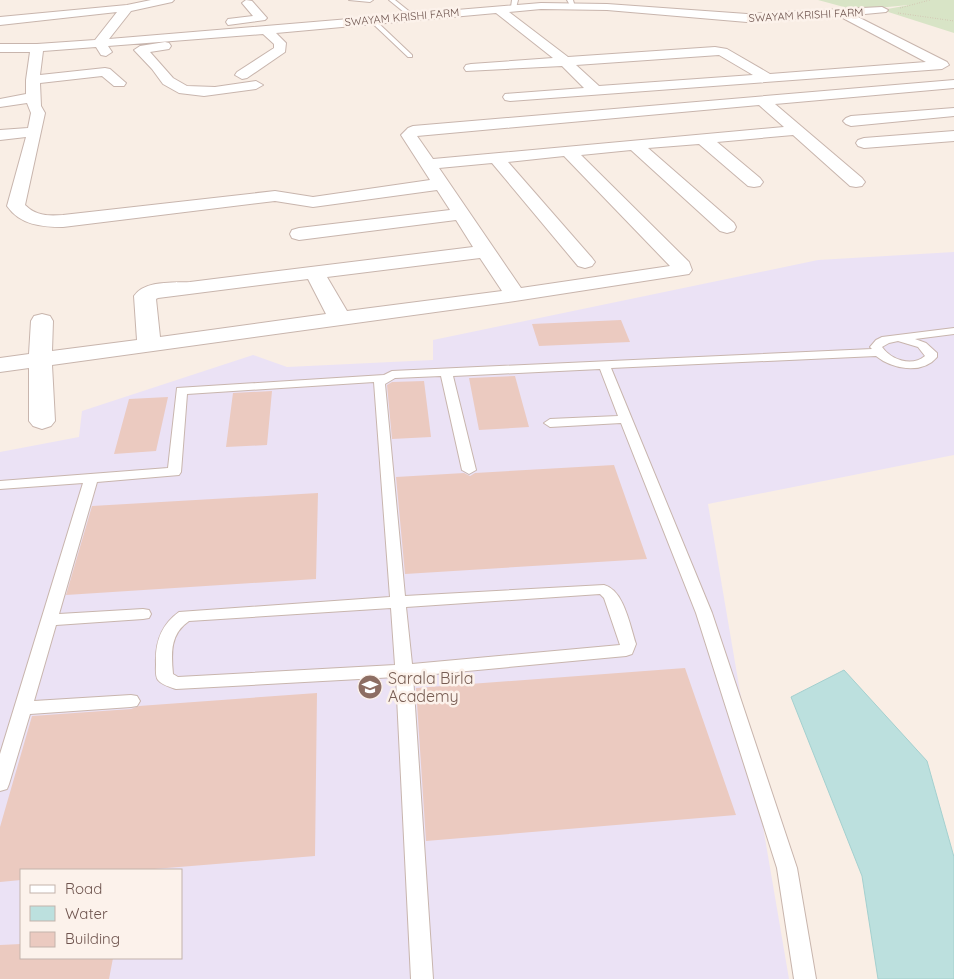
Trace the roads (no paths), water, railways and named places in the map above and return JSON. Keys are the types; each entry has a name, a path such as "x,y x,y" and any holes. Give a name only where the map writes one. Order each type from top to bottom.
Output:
{"street":[{"path":"0,21 125,10 166,3"},
{"path":"188,36 183,26 261,18 248,3"},
{"name":"SWAYAM KRISHI FARM","path":"0,48 37,48 266,30 498,9 515,4 572,3 747,18 843,14 882,10"},
{"path":"498,9 565,61 596,91"},
{"path":"125,10 99,43 108,53 177,44 171,37"},
{"path":"229,10 242,21"},
{"path":"843,14 940,64 954,74"},
{"path":"242,75 280,49 280,43 266,30"},
{"path":"37,48 33,80 34,106 38,113 16,206 22,214 48,222 275,196 313,202 441,184"},
{"path":"140,50 156,64 165,79 181,88 209,91 256,85"},
{"path":"471,68 715,51 722,52 768,78"},
{"path":"510,97 940,64"},
{"path":"717,67 746,65"},
{"path":"33,80 105,72 119,83"},
{"path":"515,295 409,135 413,131 762,100 954,74"},
{"path":"564,78 601,76"},
{"path":"704,83 731,103"},
{"path":"0,103 35,98"},
{"path":"762,100 856,182"},
{"path":"852,121 954,112"},
{"path":"428,164 797,130"},
{"path":"0,135 35,132"},
{"path":"864,143 954,136"},
{"path":"702,138 754,182"},
{"path":"635,145 727,226"},
{"path":"0,365 515,295 682,270 682,266 568,151"},
{"path":"496,158 584,262"},
{"path":"299,234 462,214"},
{"path":"149,344 144,296 152,291 486,250"},
{"path":"314,272 340,319"},
{"path":"42,321 40,360 42,421"}],"lane":[{"path":"352,0 370,0"},
{"path":"392,0 412,16"},
{"path":"372,20 410,56"},
{"path":"878,352 876,347 878,343 884,340 954,331"},
{"path":"0,485 91,480 174,472 181,391 384,378 392,375 878,352 892,361 902,364 922,364 931,357 931,353 922,345 899,338"},
{"path":"604,365 704,613 784,859 805,979"},
{"path":"446,372 469,470"},
{"path":"384,378 379,382 404,671 422,979"},
{"path":"550,423 626,418"},
{"path":"0,784 91,480"},
{"path":"604,590 611,595 628,644 626,650 620,652 404,671 176,684 165,677 162,649 173,622 185,616 398,604 604,590"},
{"path":"50,620 143,614"},
{"path":"23,708 130,700"}],"water":[{"path":"844,670 927,761 954,857 954,979 878,979 862,876 791,697"}],"place":[{"name":"Sarala Birla Academy","path":"370,687"}]}
